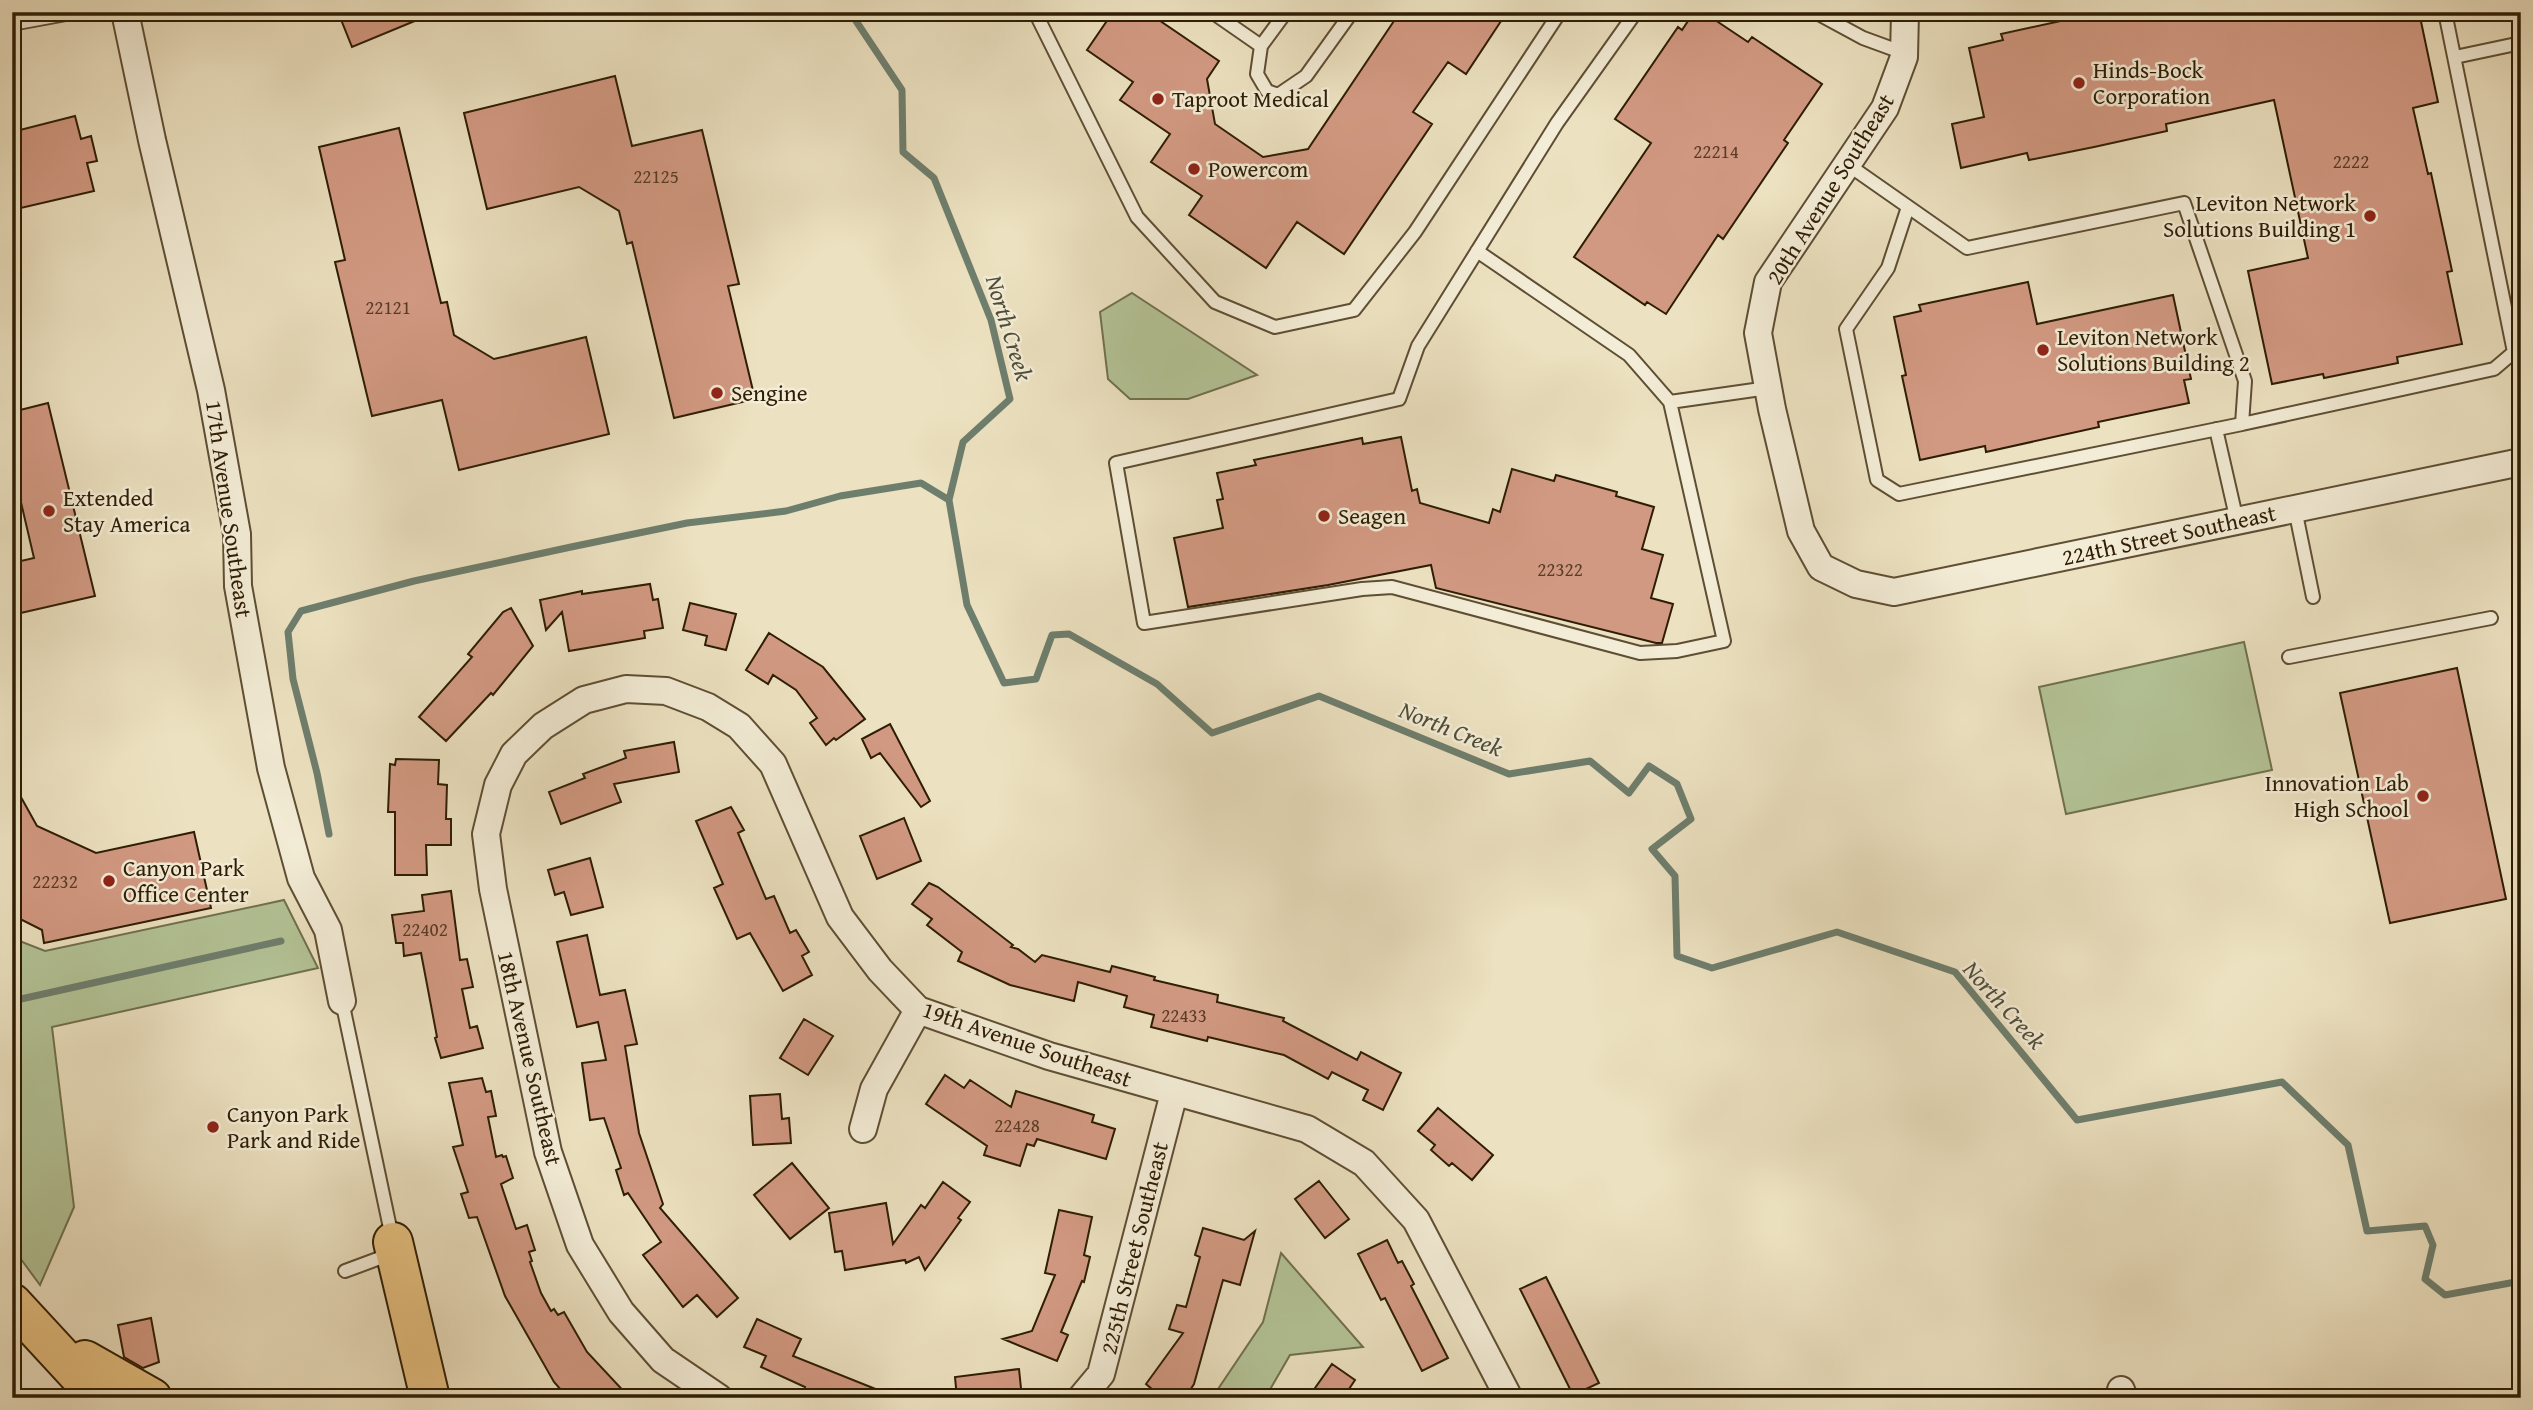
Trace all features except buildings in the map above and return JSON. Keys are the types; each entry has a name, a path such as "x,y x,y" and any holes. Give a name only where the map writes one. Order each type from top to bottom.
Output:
{"highway":[{"path":"393,1242 430,1398"},
{"path":"12,1303 37,1333 84,1381 105,1398"},
{"path":"37,1333 152,1398"}],"street":[{"name":"17th Avenue Southeast","path":"125,12 211,390 237,534 238,586 271,768 302,878 328,930 342,1001"},
{"name":"20th Avenue Southeast","path":"1821,567 1801,531 1758,333 1768,282 1885,108 1904,53 1905,12"},
{"name":"224th Street Southeast","path":"1821,567 1856,584 1894,592 2521,462"},
{"name":"19th Avenue Southeast","path":"584,700 626,689 666,691 708,708 739,726 773,764 839,917 880,970 918,1010 1049,1056 1174,1093"},
{"name":"18th Avenue Southeast","path":"584,700 543,726 514,754 498,785 486,834 493,889 548,1152 580,1245 621,1312 663,1360 719,1398"},
{"path":"863,1129 874,1089 918,1010"},
{"path":"1174,1093 1307,1129 1364,1163 1416,1220 1500,1395"},
{"name":"225th Street Southeast","path":"1081,1398 1101,1374 1174,1093"}],"lane":[{"path":"12,24 77,12"},
{"path":"1035,12 1137,217 1215,302 1275,327 1354,310 1415,232 1560,12"},
{"path":"1212,12 1261,46"},
{"path":"1286,12 1261,46 1257,74 1267,91 1278,94 1306,76 1352,12"},
{"path":"1477,251 1629,355 1670,402 1724,641 1677,651 1640,653 1392,587 1362,589 1144,623 1116,463 1399,399 1418,346 1477,251 1557,123 1636,12"},
{"path":"1815,12 1863,38 1904,53"},
{"path":"1909,207 1888,268 1846,329 1877,480 1899,494 2494,369 2514,352 2445,12"},
{"path":"2455,57 2521,43"},
{"path":"1847,164 1967,248 2184,203 2245,381 2242,424"},
{"path":"1670,402 1768,388"},
{"path":"2216,429 2237,521"},
{"path":"2295,509 2313,597"},
{"path":"2289,657 2491,618"},
{"path":"342,1001 393,1242 380,1258 345,1271"}],"green space":[{"path":"1132,293 1257,375 1188,399 1130,399 1108,379 1100,312"},
{"path":"2244,642 2272,770 2066,814 2039,687"},
{"path":"284,900 318,968 52,1027 74,1207 40,1285 12,1247 12,938 45,951"},
{"path":"1281,1253 1363,1347 1290,1355 1265,1398 1212,1398 1263,1322"}],"waterway":[{"name":"North Creek","path":"850,12 902,90 903,152 934,178 991,320 1010,399 963,442 949,500 967,605 1004,683 1036,679 1052,635 1069,634 1157,684 1212,733 1319,696 1509,774 1590,761 1629,793 1649,766 1677,784 1691,819 1652,849 1675,876 1677,956 1712,968 1837,932 1955,972 2077,1120 2282,1082 2348,1145 2367,1231 2425,1226 2433,1245 2425,1279 2445,1295 2521,1281"},
{"path":"329,834 317,773 293,679 288,632 301,611 414,581 571,547 687,523 786,511 840,496 921,483 949,500"},
{"path":"12,1001 281,941"}],"place":[{"name":"Hinds-Bock Corporation","path":"2079,83"},
{"name":"Taproot Medical","path":"1158,99"},
{"name":"Powercom","path":"1194,169"},
{"name":"Leviton Network Solutions Building 1","path":"2370,216"},
{"name":"Leviton Network Solutions Building 2","path":"2043,350"},
{"name":"Sengine","path":"717,393"},
{"name":"Extended Stay America","path":"49,511"},
{"name":"Seagen","path":"1324,516"},
{"name":"Innovation Lab High School","path":"2423,796"},
{"name":"Canyon Park Office Center","path":"109,881"},
{"name":"Canyon Park Park and Ride","path":"213,1127"}]}
